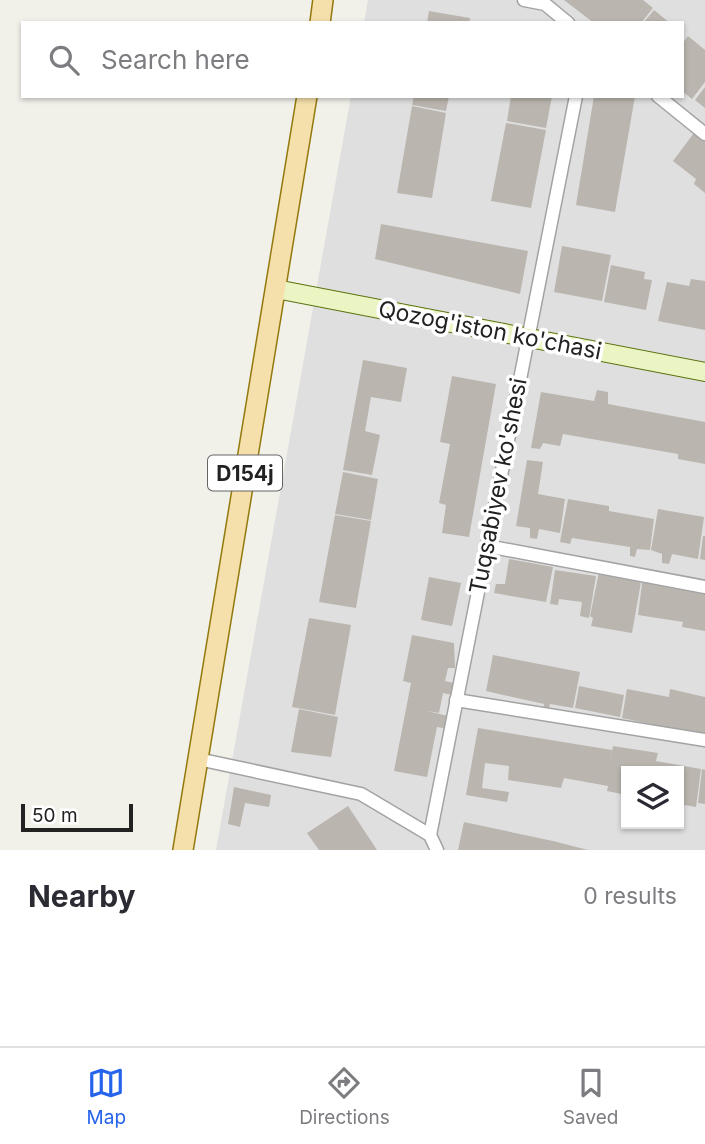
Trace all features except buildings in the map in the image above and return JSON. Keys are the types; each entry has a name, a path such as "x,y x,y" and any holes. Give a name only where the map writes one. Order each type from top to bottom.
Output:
{"main road":[{"path":"320,21 323,0"},
{"name":"D154j","path":"183,850 307,98"}],"street":[{"path":"524,0 545,4 566,21"},
{"name":"Tuqsabiyev ko'shesi","path":"430,835 576,98"},
{"path":"661,98 705,134"},
{"name":"Qozog'iston ko'chasi","path":"275,289 705,372"},
{"path":"487,546 705,587"},
{"path":"456,700 705,740"},
{"path":"198,759 361,794 430,835 437,850"}],"shaded area":[{"path":"368,0 705,0 705,850 216,850 351,98 684,98 684,21 364,21"}]}
